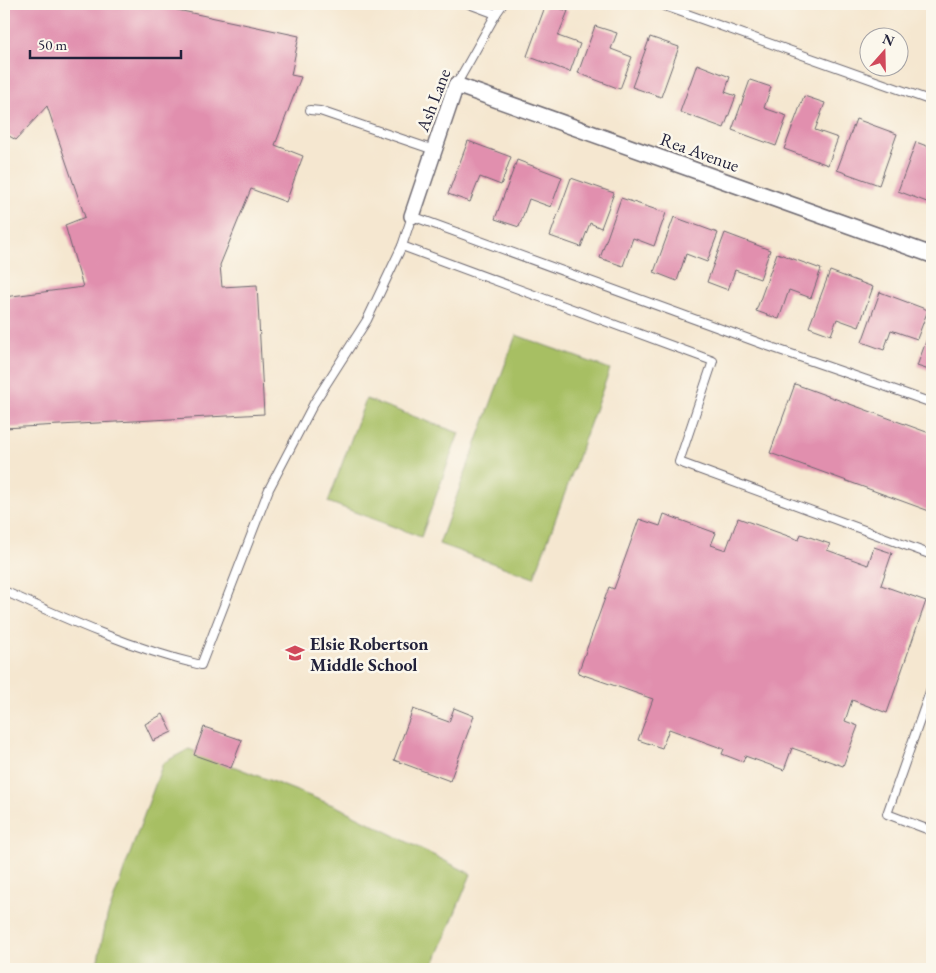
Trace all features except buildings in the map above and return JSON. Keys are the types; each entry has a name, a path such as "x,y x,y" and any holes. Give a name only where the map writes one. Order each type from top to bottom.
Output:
{"street":[{"name":"Ash Lane","path":"412,216 456,85"},
{"name":"Rea Avenue","path":"456,85 932,255"}],"lane":[{"path":"469,4 496,14"},
{"name":"Ash Lane","path":"456,85 503,4"},
{"path":"659,4 932,101"},
{"path":"310,110 320,111 434,150"},
{"path":"4,591 72,622 179,660 201,665 269,489 314,403 367,320 402,246 412,216 932,404"},
{"path":"402,246 713,362 679,462 932,555"},
{"path":"932,686 887,814 932,831"}],"green space":[{"path":"516,335 610,369 534,578 439,544"},
{"path":"366,399 459,433 421,537 328,502"},
{"path":"189,749 338,807 471,874 432,969 96,969 107,917 163,763"}],"place":[{"name":"Elsie Robertson Middle School","path":"295,653"}]}
